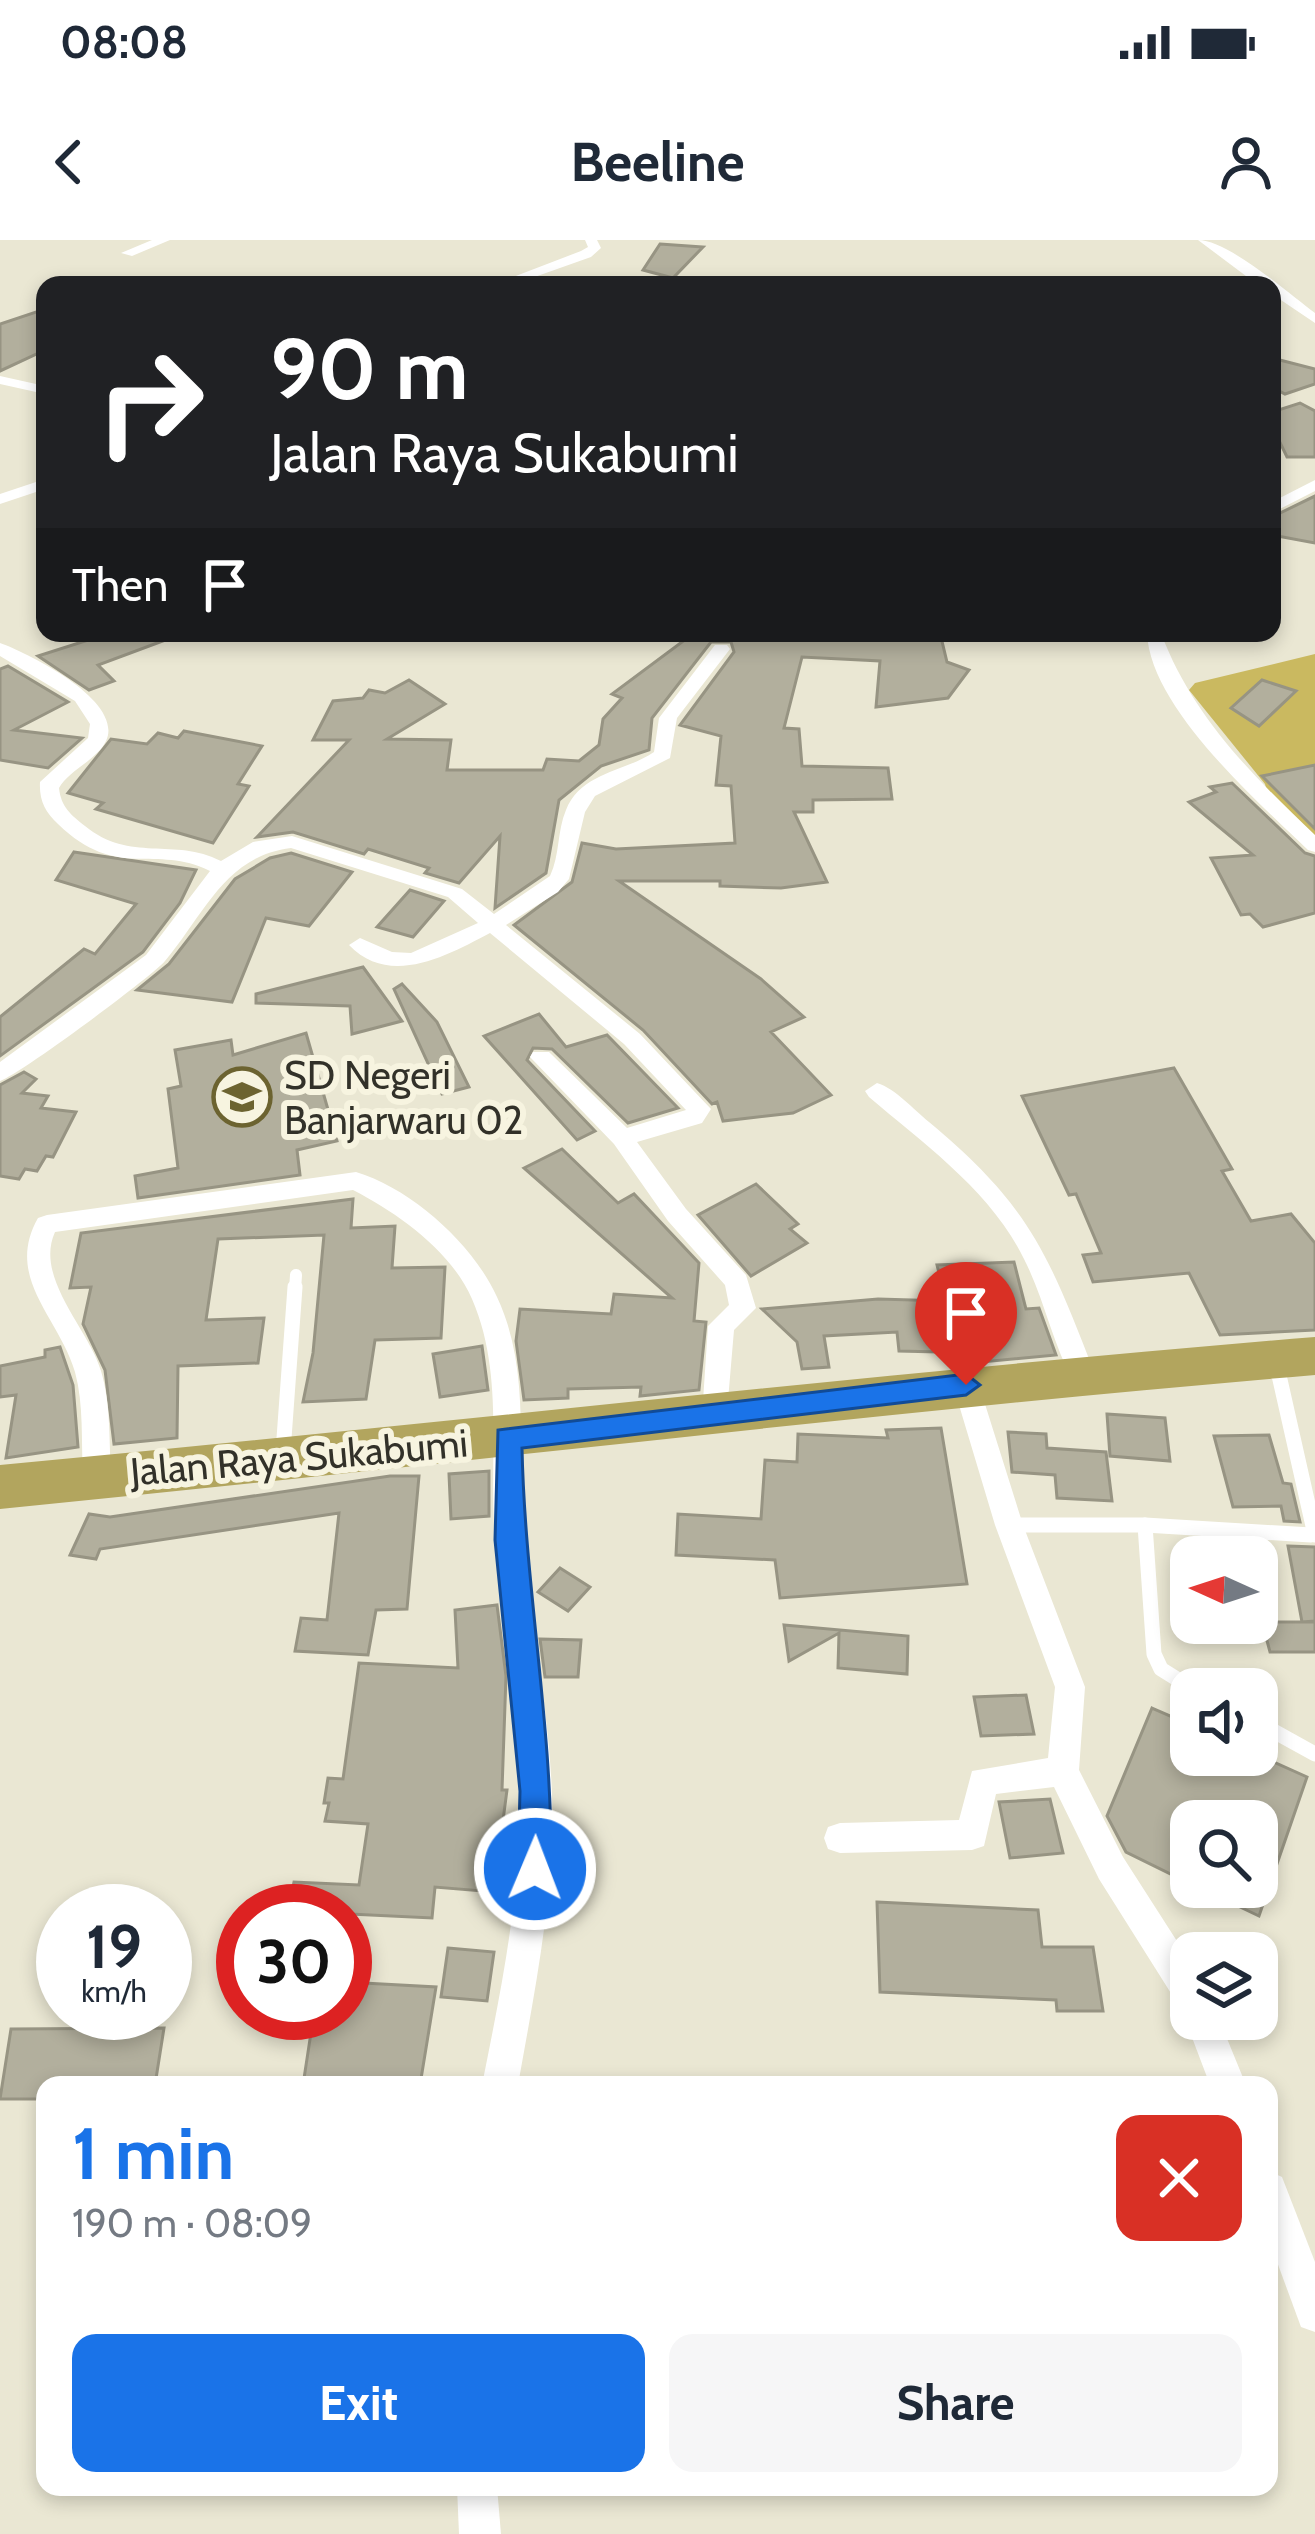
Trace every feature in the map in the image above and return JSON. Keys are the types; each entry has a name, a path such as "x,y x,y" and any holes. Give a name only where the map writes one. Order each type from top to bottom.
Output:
{"highway":[{"name":"Jalan Raya Sukabumi","path":"0,1487 508,1438 966,1385 1295,1357"}],"street":[{"path":"127,253 164,240"},
{"path":"524,276 586,254 595,248 591,240"},
{"path":"1204,240 1255,276"},
{"path":"1281,295 1315,319"},
{"path":"0,380 36,388"},
{"path":"0,478 18,493"},
{"path":"1281,503 1315,484"},
{"path":"0,499 36,487"},
{"path":"1155,642 1159,664 1183,704 1315,846"},
{"path":"0,648 79,694 98,720 98,740 50,782 50,800 65,820 105,853 188,857 222,868"},
{"path":"360,945 377,956 412,959 490,924 557,883 579,802 600,784 647,767 663,754 672,712 721,649"},
{"path":"0,1073 154,960 222,868 260,846 304,844 443,888 632,1040 699,1109 679,1122 622,1138"},
{"path":"541,1057 622,1138 676,1215 737,1282 743,1308 721,1326 716,1416"},
{"path":"877,1091 966,1168 1010,1215 1041,1269 1082,1374"},
{"path":"97,1475 90,1381 38,1259 42,1230 56,1220 339,1180 365,1185 395,1206 476,1283 500,1355 508,1438 509,1540 531,1727 536,1844 524,1954 502,2076"},
{"path":"966,1385 1009,1526 1070,1688 1063,1771 1111,1868 1170,1961"},
{"path":"840,1838 972,1835 983,1781 1063,1771"},
{"path":"1210,2040 1224,2076"},
{"path":"1278,2215 1315,2313"},
{"path":"477,2496 479,2534"}],"lane":[{"path":"283,1457 296,1275"},
{"path":"1009,1526 1144,1525 1313,1535 1295,1357"},
{"path":"1144,1525 1154,1654 1161,1669 1170,1675"},
{"path":"1278,1734 1315,1754"}],"shaded area":[{"path":"1315,654 1315,846 1271,808 1265,784 1189,690 1195,683"}],"building":[{"path":"660,244 703,247 675,276 643,270"},
{"path":"36,312 36,354 0,371 0,324"},
{"path":"1281,360 1315,369 1315,384 1281,392"},
{"path":"1300,403 1315,411 1315,457 1287,457 1281,445 1281,409"},
{"path":"1315,496 1315,543 1281,537 1281,513"},
{"path":"82,642 160,642 98,665 114,681 89,690 38,656"},
{"path":"682,642 711,642 652,718 649,750 601,766 559,800 546,873 495,908 500,836 459,883 368,849 364,854 293,832 257,837 349,740 313,740 333,701 363,698 369,690 385,693 409,680 445,704 387,739 451,740 447,770 543,770 547,759 579,761 599,745 603,719 622,698 612,694"},
{"path":"731,642 942,642 947,662 969,670 948,698 876,707 880,661 802,657 784,728 799,729 802,766 888,768 892,799 813,800 813,812 794,812 827,882 781,888 720,886 720,881 619,881 761,979 804,1017 771,1032 831,1095 793,1113 723,1121 717,1102 712,1104 643,1030 514,925 572,882 582,843 616,849 735,843 731,786 716,785 721,736 680,725 734,652"},
{"path":"8,666 68,702 14,730 82,738 48,768 0,760 0,669"},
{"path":"1262,680 1296,691 1259,726 1231,708"},
{"path":"184,731 262,746 238,784 249,786 213,843 96,809 103,803 68,793 111,739 147,744 158,733 178,738"},
{"path":"1315,765 1315,829 1262,776"},
{"path":"1232,783 1305,853 1315,856 1315,913 1263,927 1250,914 1241,915 1211,858 1253,855 1189,802 1216,792 1210,787"},
{"path":"74,852 196,870 180,903 143,952 0,1056 0,1017 84,949 95,954 136,904 56,880"},
{"path":"291,853 352,872 309,926 266,918 232,1002 137,990 169,964 235,879 270,858"},
{"path":"410,890 444,901 413,937 377,927"},
{"path":"363,967 402,1021 352,1034 350,1006 256,1003 256,994"},
{"path":"402,984 437,1022 469,1087 442,1094 394,989"},
{"path":"539,1014 566,1047 607,1035 678,1108 628,1123 552,1049 533,1048 527,1060 595,1131 577,1140 484,1036"},
{"path":"306,1033 337,1141 297,1150 300,1175 138,1198 135,1176 178,1168 168,1089 181,1086 175,1050 231,1040 233,1055"},
{"path":"1174,1068 1232,1169 1222,1171 1251,1221 1291,1214 1315,1243 1315,1330 1220,1335 1189,1273 1093,1282 1083,1255 1101,1253 1076,1194 1069,1195 1022,1096"},
{"path":"24,1072 36,1079 22,1093 48,1096 41,1108 76,1112 53,1157 46,1156 37,1171 25,1169 19,1179 0,1176 0,1085"},
{"path":"562,1149 618,1203 634,1194 699,1263 694,1321 706,1322 699,1390 640,1396 641,1387 568,1389 568,1398 524,1400 516,1341 520,1309 611,1314 614,1294 672,1298 524,1168"},
{"path":"756,1184 798,1224 790,1229 807,1243 751,1276 698,1215"},
{"path":"353,1199 351,1228 395,1226 392,1268 445,1267 441,1338 375,1340 366,1399 303,1402 313,1353 324,1235 218,1239 206,1320 264,1318 258,1363 178,1366 177,1438 114,1444 105,1370 83,1324 91,1287 70,1288 81,1233"},
{"path":"1014,1262 1026,1309 1039,1308 1056,1355 982,1362 980,1353 899,1351 897,1332 824,1336 829,1367 802,1369 797,1342 762,1309 878,1299 946,1301 937,1265"},
{"path":"482,1346 488,1390 440,1397 433,1354"},
{"path":"60,1347 73,1385 78,1447 6,1458 16,1395 0,1397 0,1366 45,1357 45,1350"},
{"path":"1107,1414 1165,1418 1170,1461 1110,1456"},
{"path":"941,1428 967,1584 780,1598 775,1560 676,1555 678,1514 761,1519 765,1460 797,1462 798,1434 888,1438 886,1430"},
{"path":"1008,1432 1046,1434 1047,1448 1106,1452 1112,1501 1057,1498 1055,1475 1012,1472"},
{"path":"1269,1435 1283,1483 1291,1484 1300,1522 1284,1521 1281,1506 1233,1507 1214,1436"},
{"path":"489,1471 489,1516 451,1519 449,1474"},
{"path":"390,1476 419,1476 407,1609 376,1610 368,1655 295,1651 301,1618 327,1620 339,1513 100,1549 96,1559 70,1555 89,1514 110,1517"},
{"path":"1288,1546 1315,1547 1315,1621 1302,1622"},
{"path":"560,1568 590,1587 568,1611 538,1592"},
{"path":"497,1605 506,1676 502,1790 507,1790 502,1828 493,1828 482,1891 435,1887 432,1918 372,1915 372,1884 359,1884 368,1824 325,1821 329,1803 324,1803 328,1778 343,1779 359,1663 458,1668 455,1610"},
{"path":"1278,1622 1315,1622 1315,1652 1270,1652 1268,1644 1278,1644"},
{"path":"784,1625 908,1636 907,1674 838,1668 839,1633 789,1661"},
{"path":"540,1639 581,1640 578,1677 545,1677"},
{"path":"1026,1695 1034,1734 981,1736 974,1697"},
{"path":"1152,1708 1170,1716 1170,1776 1278,1776 1278,1764 1307,1777 1278,1861 1278,1800 1170,1800 1170,1874 1126,1852 1107,1816"},
{"path":"1050,1799 1063,1853 1010,1858 999,1802"},
{"path":"877,1902 1038,1910 1042,1947 1093,1947 1103,2011 1057,2011 1056,2000 880,1992"},
{"path":"448,1948 494,1952 487,2001 441,1997"},
{"path":"372,1983 436,1987 421,2076 304,2076 310,2040 372,2040"},
{"path":"11,2029 36,2029 36,2040 162,2040 156,2076 36,2076 36,2099 0,2099"}],"place":[{"name":"SD Negeri Banjarwaru 02","path":"242,1097"}],"route":[{"path":"535,1869 536,1791 509,1540 508,1438 966,1385"}]}
